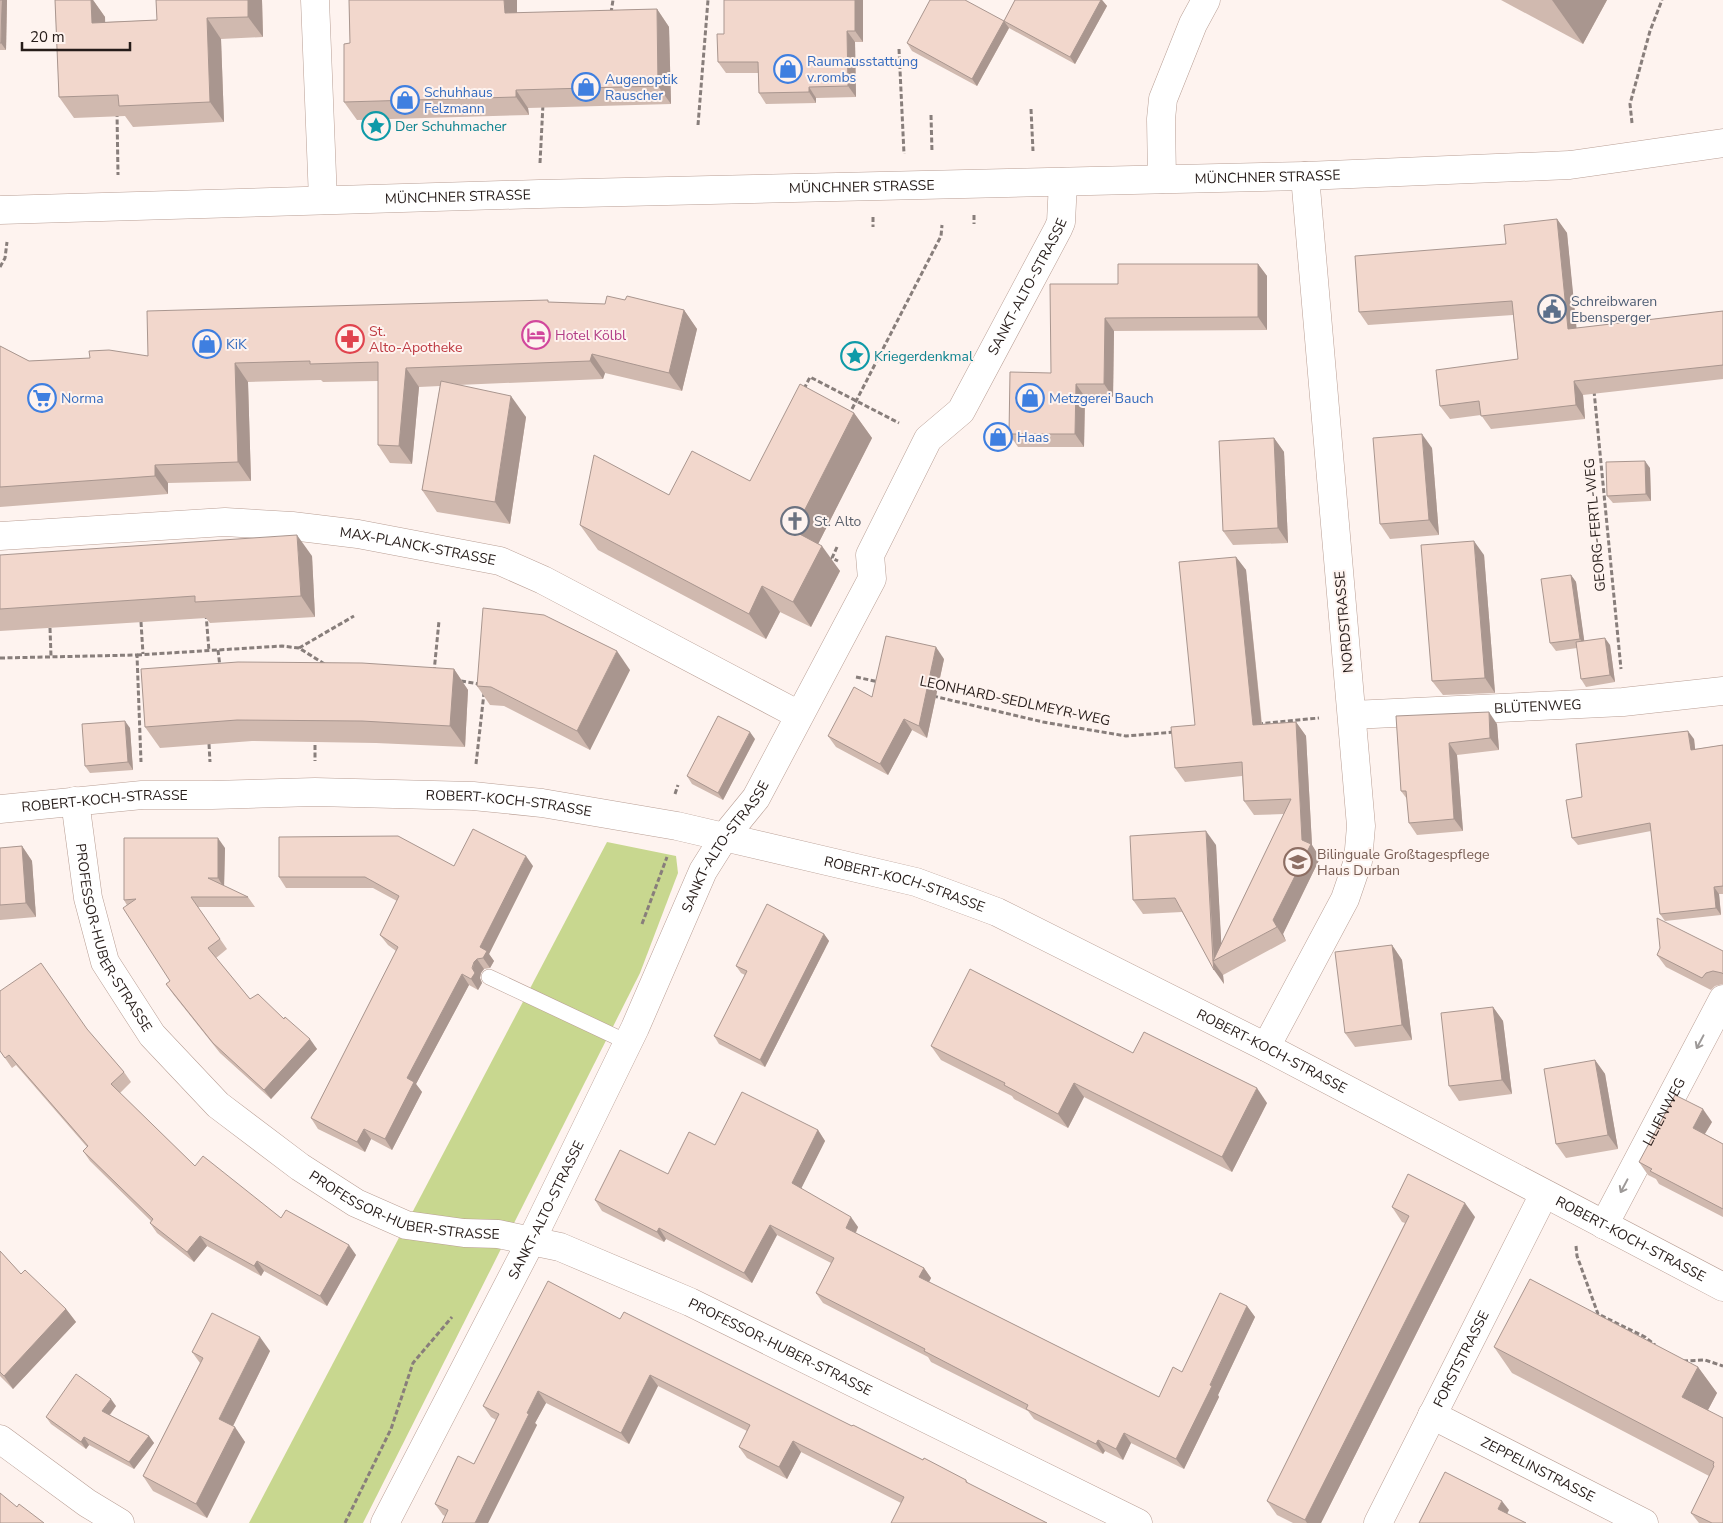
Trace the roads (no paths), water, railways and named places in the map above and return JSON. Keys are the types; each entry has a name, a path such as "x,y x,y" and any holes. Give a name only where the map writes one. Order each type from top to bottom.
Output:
{"street":[{"path":"316,0 323,200"},
{"path":"1162,179 1161,119 1163,99 1193,24 1206,0"},
{"name":"MÜNCHNER STRASSE","path":"0,210 539,194 1305,176 1570,165 1723,143"},
{"name":"NORDSTRASSE","path":"1266,1048 1346,899 1358,861 1361,826 1305,176"},
{"name":"SANKT-ALTO-STRASSE","path":"385,1523 531,1241 628,1042 703,871 726,836 756,798 872,579 870,555 928,439 961,411 1058,228 1061,222 1063,182"},
{"name":"MAX-PLANCK-STRASSE","path":"0,536 225,522 292,526 358,534 500,562 543,580 799,715"},
{"name":"BLÜTENWEG","path":"1352,715 1624,702 1723,691"},
{"name":"ROBERT-KOCH-STRASSE","path":"0,808 75,800 142,796 315,792 473,796 542,803 677,826 916,882 997,912 1266,1048 1723,1287"},
{"name":"PROFESSOR-HUBER-STRASSE","path":"75,800 88,898 105,962 152,1036 218,1105 308,1173 356,1203 406,1225 464,1234 498,1234 560,1247 690,1302 1138,1523"},
{"name":"LILIENWEG","path":"1604,1225 1723,999"},
{"name":"FORSTSTRASSE","path":"1378,1523 1544,1194"},
{"name":"ZEPPELINSTRASSE","path":"1432,1415 1644,1523"},
{"path":"0,1438 87,1504 120,1523"}],"lane":[{"path":"489,977 628,1042"}],"place":[{"name":"Raumausstattung v.rombs","path":"788,69"},
{"name":"Augenoptik Rauscher","path":"586,87"},
{"name":"Schuhhaus Felzmann","path":"405,100"},
{"name":"Der Schuhmacher","path":"376,126"},
{"name":"Schreibwaren Ebensperger","path":"1552,309"},
{"name":"Hotel Kölbl","path":"536,335"},
{"name":"St. Alto-Apotheke","path":"350,339"},
{"name":"KiK","path":"207,344"},
{"name":"Kriegerdenkmal","path":"855,356"},
{"name":"Norma","path":"42,398"},
{"name":"Metzgerei Bauch","path":"1030,398"},
{"name":"Haas","path":"998,437"},
{"name":"St. Alto","path":"795,521"},
{"name":"Bilinguale Großtagespflege Haus Durban","path":"1298,862"}]}
